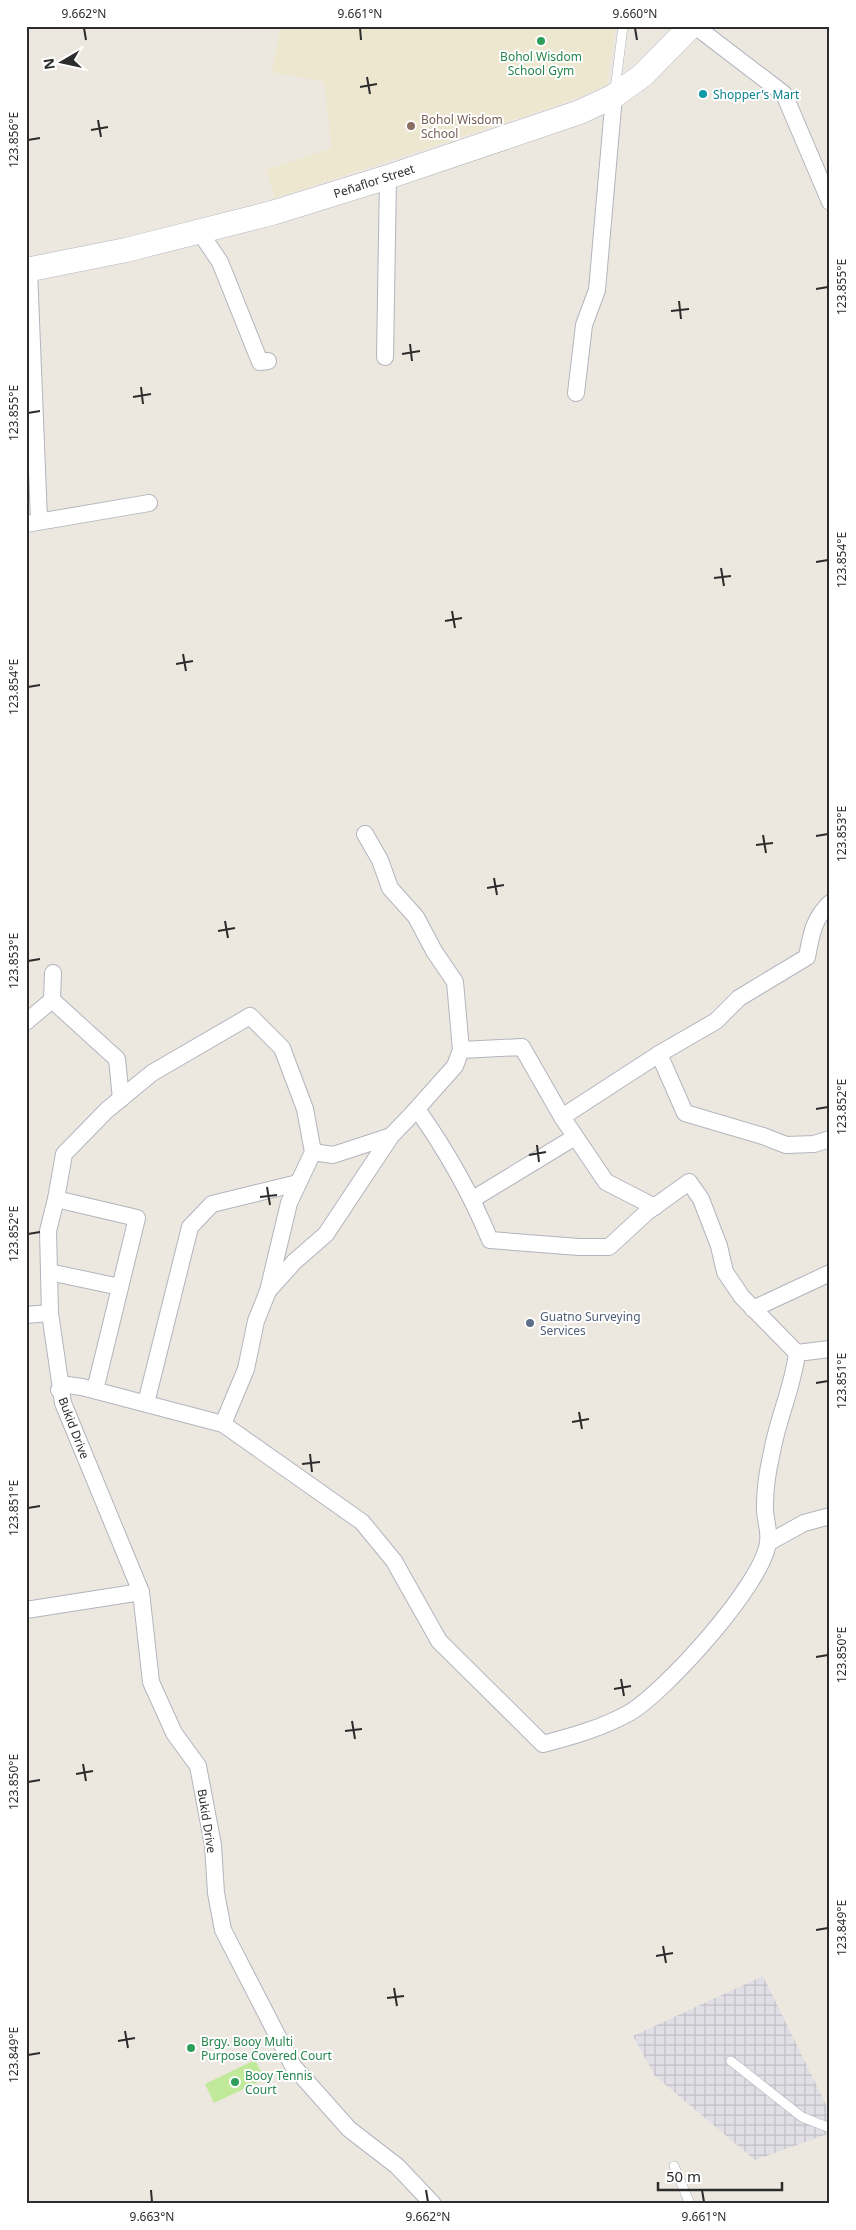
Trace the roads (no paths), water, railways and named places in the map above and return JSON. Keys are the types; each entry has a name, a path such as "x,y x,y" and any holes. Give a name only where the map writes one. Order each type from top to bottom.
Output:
{"main road":[{"name":"Peñaflor Street","path":"27,270 126,250 272,213 388,177 580,112 614,96 643,75 693,26"}],"street":[{"path":"693,26 784,94 830,202"},
{"path":"576,393 584,325 598,290 614,96"},
{"path":"385,357 388,177"},
{"path":"199,231 220,262 260,362 268,361"},
{"path":"27,270 32,522 149,503"},
{"path":"268,1291 294,1262 326,1234 392,1136 455,1066 461,1050 456,982 434,951 416,917 390,888 380,860 365,834"},
{"path":"562,1117 659,1054 716,1021 739,998 807,957 812,928 821,911 830,903"},
{"path":"26,1022 52,1000 53,973"},
{"path":"52,1000 117,1060 120,1099"},
{"name":"Bukid Drive","path":"313,1152 305,1109 282,1048 250,1016 152,1073 120,1099 64,1154 48,1231 50,1313 59,1390 141,1592 151,1682 174,1733 198,1766 212,1845 216,1893 223,1930 293,2066 349,2129 397,2166 433,2204"},
{"path":"461,1050 522,1047 562,1117 606,1182 655,1207"},
{"path":"659,1054 685,1113 763,1136 786,1145 814,1144 830,1139"},
{"path":"414,1112 417,1109 435,1134 473,1199 490,1240 579,1247 609,1247 655,1207 689,1182 701,1199 719,1246 725,1272 742,1297 797,1353"},
{"path":"223,1424 246,1369 256,1321 268,1291 289,1203 313,1152 333,1155 392,1136"},
{"path":"473,1199 575,1137"},
{"path":"146,1403 190,1227 212,1204 298,1183"},
{"path":"56,1199 137,1218 95,1390"},
{"path":"49,1272 120,1287"},
{"path":"753,1309 830,1273"},
{"path":"26,1315 50,1313"},
{"path":"797,1353 830,1349"},
{"path":"59,1390 67,1386 95,1390 223,1424 362,1522 394,1560 439,1642 543,1744 581,1734 621,1716 657,1692 741,1598 758,1570 768,1543 765,1505 772,1451 795,1369 797,1353"},
{"path":"768,1543 804,1523 830,1516"},
{"path":"26,1610 141,1592"}],"lane":[{"path":"614,96 623,26"},
{"path":"731,2061 802,2117 830,2128"},
{"path":"674,2166 690,2204"}],"place":[{"name":"Bohol Wisdom School Gym","path":"541,41"},
{"name":"Shopper's Mart","path":"703,94"},
{"name":"Bohol Wisdom School","path":"411,126"},
{"name":"Guatno Surveying Services","path":"530,1323"},
{"name":"Brgy. Booy Multi Purpose Covered Court","path":"191,2048"},
{"name":"Booy Tennis Court","path":"235,2082"}]}
